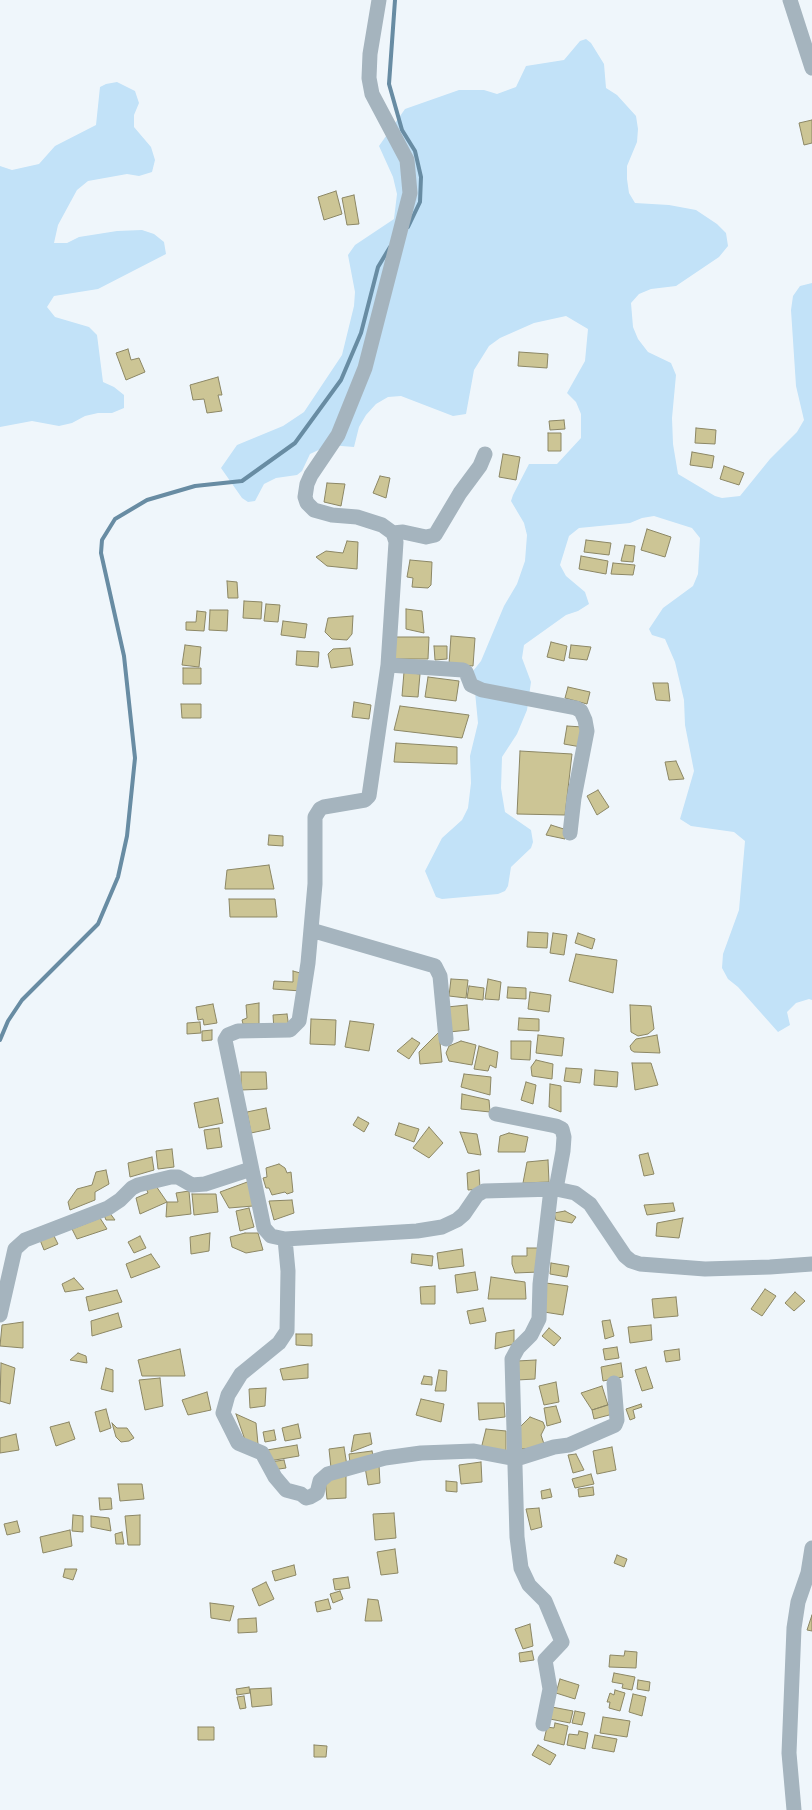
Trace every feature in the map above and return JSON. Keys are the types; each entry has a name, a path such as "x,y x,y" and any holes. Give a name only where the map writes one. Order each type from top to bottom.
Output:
{"street":[{"path":"379,0 370,54 370,83 372,94 407,160 410,193 365,368 338,435 311,475 307,484 305,497 307,503 314,510 332,515 357,517 382,525 393,533 396,542 388,665 368,796 365,800 324,807 318,812 316,817 315,884 311,930 303,1005 297,1025 290,1030 283,1031 238,1031 228,1034 225,1040 264,1228 271,1236 285,1239 417,1231 442,1227 457,1220 464,1214 478,1195 484,1191 553,1189 575,1193 590,1204 624,1256 631,1261 640,1264 705,1269 812,1264"},
{"path":"790,0 812,68"},
{"path":"393,533 403,532 426,536 435,535 460,493 480,466 485,454"},
{"path":"388,665 463,670 466,672 472,685 482,690 576,708 581,711 585,720 587,731 574,798 570,833"},
{"path":"311,930 435,966 440,976 446,1039"},
{"path":"496,1114 556,1126 562,1129 564,1137 563,1150 553,1189 540,1284 539,1319 531,1335 518,1348 512,1359 517,1537 521,1568 528,1585 545,1601 562,1642 545,1660 550,1689 543,1724"},
{"path":"0,1315 15,1250 25,1240 108,1208 120,1200 132,1188 138,1185 171,1177 178,1177 192,1185 205,1184 251,1170"},
{"path":"285,1239 288,1272 287,1331 279,1343 241,1374 228,1395 223,1413 238,1443 262,1453 275,1477 286,1490 301,1494 306,1498 310,1497 317,1493 320,1481 328,1474 385,1458 407,1455 474,1452 516,1459 554,1447 569,1445 613,1427 617,1420 614,1383"},
{"path":"794,1810 789,1753 794,1628 798,1602 808,1572 812,1548"}],"shaded area":[{"path":"586,39 591,43 604,64 606,88 617,95 636,116 638,129 637,142 627,166 629,193 635,203 669,205 696,210 717,224 726,233 728,246 719,257 676,286 651,289 639,294 631,303 633,327 638,339 648,352 671,363 676,375 672,418 673,444 678,474 715,496 722,498 740,496 770,459 797,432 804,420 796,386 791,310 793,296 800,286 812,283 812,1000 809,999 796,1003 787,1012 790,1025 778,1032 738,987 728,979 722,968 723,954 739,910 745,841 734,832 691,826 680,819 694,771 685,725 684,700 675,662 665,639 652,635 649,629 663,608 693,586 698,574 700,538 692,528 654,516 642,518 630,523 579,528 569,536 560,565 566,576 585,592 589,604 578,611 566,615 524,645 522,658 531,682 527,710 517,734 502,757 501,788 505,812 531,830 533,842 531,848 511,867 508,886 505,891 498,894 442,899 436,897 425,871 442,838 462,820 468,808 471,783 470,756 478,723 473,671 481,661 504,606 517,584 525,561 527,535 524,523 511,501 513,495 529,464 557,464 581,438 581,414 576,402 567,393 585,361 588,329 566,316 534,323 500,338 489,346 474,370 466,414 453,416 401,396 388,397 376,404 366,415 359,427 354,447 329,445 310,454 302,471 297,475 276,478 264,484 255,501 248,502 242,498 221,468 237,445 283,426 304,412 342,355 354,306 355,292 348,255 355,245 394,219 397,194 393,177 379,146 405,109 459,90 484,90 497,94 516,87 526,66 564,60 580,41"},
{"path":"117,82 135,91 139,103 134,115 134,127 151,147 155,160 152,172 139,176 127,174 88,181 77,190 58,225 54,243 67,243 79,237 117,231 142,230 154,234 164,242 166,254 98,289 54,296 47,307 55,317 89,327 97,335 103,382 114,387 124,395 124,408 112,413 98,413 85,416 72,423 59,426 32,421 0,427 0,166 12,170 39,164 55,146 96,125 100,87"}],"building":[{"path":"812,120 812,143 804,145 799,123"},
{"path":"336,191 342,214 324,220 318,197"},
{"path":"354,195 359,224 347,225 342,198"},
{"path":"128,349 131,360 139,358 145,372 126,380 116,353"},
{"path":"519,352 548,354 547,368 518,366"},
{"path":"218,377 222,395 218,395 222,411 207,413 204,399 193,400 190,385"},
{"path":"564,420 565,429 550,430 549,421"},
{"path":"696,428 716,430 715,444 695,443"},
{"path":"548,433 561,433 561,451 548,451"},
{"path":"692,452 714,456 712,468 690,465"},
{"path":"503,454 520,457 516,480 499,477"},
{"path":"724,466 744,473 739,485 720,479"},
{"path":"380,476 390,478 386,498 373,493"},
{"path":"327,483 345,484 341,506 324,502"},
{"path":"647,529 671,537 665,557 641,550"},
{"path":"586,540 611,543 609,555 584,552"},
{"path":"347,541 358,542 357,569 327,566 316,557 326,551 343,553"},
{"path":"625,545 635,546 633,562 621,561"},
{"path":"581,556 608,561 606,574 579,569"},
{"path":"410,560 432,562 431,585 428,588 412,587 413,578 407,577"},
{"path":"613,563 635,565 633,575 611,574"},
{"path":"227,581 237,582 238,598 228,598"},
{"path":"244,601 262,602 261,619 243,618"},
{"path":"266,604 280,605 278,622 264,621"},
{"path":"406,609 422,611 424,633 406,629"},
{"path":"210,610 228,610 227,631 209,630"},
{"path":"197,611 206,612 204,631 186,630 186,622 196,622"},
{"path":"353,616 352,634 347,640 332,639 325,632 328,618"},
{"path":"283,621 307,624 305,638 281,635"},
{"path":"451,636 475,638 473,666 449,664"},
{"path":"395,637 429,637 428,659 395,659"},
{"path":"551,642 567,646 564,661 547,657"},
{"path":"185,645 201,647 199,667 182,665"},
{"path":"571,645 591,647 587,660 569,658"},
{"path":"434,646 447,646 447,659 435,660"},
{"path":"350,648 353,665 331,668 328,654 333,649"},
{"path":"297,651 319,652 318,667 296,665"},
{"path":"183,668 201,668 201,684 183,684"},
{"path":"404,672 420,674 418,697 402,696"},
{"path":"428,677 459,681 456,701 425,697"},
{"path":"653,683 668,683 670,701 656,700"},
{"path":"568,687 590,692 587,704 565,698"},
{"path":"354,702 371,705 369,719 352,717"},
{"path":"181,704 201,704 201,718 182,718"},
{"path":"400,706 469,715 462,738 394,730"},
{"path":"567,726 583,727 581,747 564,744"},
{"path":"396,743 457,747 457,764 394,762"},
{"path":"520,751 572,754 565,815 517,814"},
{"path":"676,761 684,779 669,780 665,762"},
{"path":"598,790 609,807 597,815 587,796"},
{"path":"551,825 567,830 565,839 546,835"},
{"path":"269,835 283,836 283,846 268,845"},
{"path":"269,865 274,889 225,889 227,870"},
{"path":"229,899 275,899 277,917 230,917"},
{"path":"528,932 548,933 547,948 527,947"},
{"path":"553,933 567,935 564,955 550,953"},
{"path":"578,933 595,939 592,949 575,943"},
{"path":"576,954 617,960 613,993 569,981"},
{"path":"293,971 304,974 301,991 273,989 274,981 293,982"},
{"path":"451,979 468,980 466,998 449,996"},
{"path":"488,979 501,982 499,1000 485,999"},
{"path":"469,986 484,988 483,1000 467,998"},
{"path":"508,987 526,988 526,999 507,998"},
{"path":"530,992 551,995 549,1012 528,1009"},
{"path":"259,1003 259,1024 243,1024 242,1020 247,1018 246,1005"},
{"path":"213,1004 217,1023 204,1025 203,1019 198,1020 196,1007"},
{"path":"467,1005 469,1030 449,1032 447,1007"},
{"path":"630,1005 651,1006 654,1029 648,1034 638,1036 631,1032"},
{"path":"287,1014 289,1028 274,1030 273,1015"},
{"path":"519,1018 539,1019 539,1031 518,1030"},
{"path":"311,1019 336,1020 335,1045 310,1044"},
{"path":"350,1021 374,1024 369,1051 345,1047"},
{"path":"200,1022 201,1033 187,1034 187,1023"},
{"path":"212,1030 212,1040 202,1041 202,1031"},
{"path":"439,1032 442,1062 420,1064 419,1052"},
{"path":"538,1035 564,1038 562,1056 536,1053"},
{"path":"657,1035 660,1053 634,1052 631,1050 630,1046 636,1039"},
{"path":"412,1038 420,1043 409,1059 397,1051"},
{"path":"461,1041 476,1045 472,1065 449,1061 446,1053 449,1046"},
{"path":"511,1041 531,1041 530,1060 511,1059"},
{"path":"479,1046 498,1052 496,1068 490,1065 488,1071 474,1069"},
{"path":"536,1060 553,1064 552,1079 532,1076 531,1067"},
{"path":"632,1063 651,1063 658,1085 635,1090"},
{"path":"566,1068 582,1069 580,1083 564,1081"},
{"path":"595,1070 618,1072 617,1087 594,1085"},
{"path":"241,1072 266,1072 267,1089 241,1090"},
{"path":"464,1074 491,1077 490,1095 461,1087"},
{"path":"526,1082 536,1085 533,1104 521,1100"},
{"path":"550,1084 561,1086 561,1112 549,1107"},
{"path":"462,1094 489,1100 490,1112 461,1109"},
{"path":"218,1098 223,1123 199,1128 194,1103"},
{"path":"266,1108 270,1129 251,1133 247,1112"},
{"path":"358,1117 369,1123 364,1132 353,1125"},
{"path":"399,1123 419,1129 414,1142 395,1135"},
{"path":"429,1127 443,1143 429,1158 413,1148"},
{"path":"219,1128 222,1147 207,1149 204,1130"},
{"path":"460,1132 477,1134 481,1155 468,1153"},
{"path":"509,1133 528,1137 525,1152 498,1152 500,1136"},
{"path":"172,1149 174,1167 158,1169 156,1151"},
{"path":"648,1153 654,1174 644,1176 639,1155"},
{"path":"152,1157 154,1170 130,1177 128,1163"},
{"path":"548,1160 549,1182 523,1183 527,1162"},
{"path":"279,1164 285,1168 287,1173 291,1172 293,1192 272,1195 269,1188 266,1188 263,1178 267,1177 266,1168"},
{"path":"106,1170 109,1184 95,1192 95,1200 70,1210 68,1202 77,1189 92,1185 96,1172"},
{"path":"479,1170 480,1189 468,1190 467,1173"},
{"path":"250,1181 253,1206 229,1208 220,1192"},
{"path":"156,1186 167,1202 140,1214 136,1198 148,1193 146,1188"},
{"path":"189,1191 191,1214 166,1217 167,1202 178,1202 176,1193"},
{"path":"192,1194 216,1194 218,1212 194,1215"},
{"path":"292,1200 294,1213 274,1220 269,1201"},
{"path":"673,1203 675,1211 647,1215 644,1205"},
{"path":"249,1208 254,1227 240,1231 236,1211"},
{"path":"565,1211 576,1217 572,1223 556,1220 554,1213"},
{"path":"109,1212 115,1220 106,1220 104,1215"},
{"path":"100,1218 107,1229 77,1239 72,1229"},
{"path":"683,1218 679,1238 656,1236 657,1223"},
{"path":"210,1233 209,1251 191,1254 190,1237"},
{"path":"245,1233 258,1233 263,1250 246,1253 232,1247 230,1237"},
{"path":"53,1234 58,1244 44,1250 40,1240"},
{"path":"140,1236 146,1248 134,1253 128,1242"},
{"path":"527,1248 539,1248 539,1272 515,1273 512,1264 512,1256 527,1256"},
{"path":"462,1249 464,1266 439,1269 437,1253"},
{"path":"151,1254 160,1267 131,1278 126,1264"},
{"path":"412,1254 433,1256 432,1266 411,1263"},
{"path":"551,1263 569,1266 567,1277 550,1274"},
{"path":"475,1272 478,1290 457,1293 455,1275"},
{"path":"491,1277 525,1282 526,1299 488,1299"},
{"path":"74,1278 84,1289 65,1292 62,1284"},
{"path":"546,1283 568,1286 563,1315 544,1312"},
{"path":"435,1286 435,1304 421,1304 420,1287"},
{"path":"765,1289 776,1296 762,1316 751,1309"},
{"path":"117,1290 122,1302 89,1311 86,1297"},
{"path":"795,1292 805,1301 794,1311 785,1303"},
{"path":"676,1297 678,1316 654,1318 652,1299"},
{"path":"483,1308 486,1321 470,1324 467,1311"},
{"path":"118,1313 122,1327 92,1336 91,1321"},
{"path":"610,1320 614,1336 605,1339 602,1321"},
{"path":"23,1322 23,1348 0,1346 2,1325"},
{"path":"651,1325 652,1340 630,1343 628,1327"},
{"path":"549,1328 561,1338 554,1346 542,1336"},
{"path":"514,1330 514,1344 495,1349 496,1333"},
{"path":"296,1334 312,1334 312,1346 296,1345"},
{"path":"617,1347 619,1358 605,1360 603,1349"},
{"path":"180,1349 185,1376 142,1376 138,1360"},
{"path":"679,1349 680,1360 666,1362 664,1351"},
{"path":"78,1353 86,1356 87,1363 70,1360"},
{"path":"536,1360 535,1379 517,1380 517,1361"},
{"path":"1,1363 15,1368 10,1404 0,1401"},
{"path":"621,1363 623,1377 603,1381 601,1367"},
{"path":"308,1364 308,1378 283,1380 280,1369"},
{"path":"646,1367 653,1388 642,1391 635,1370"},
{"path":"106,1368 113,1370 113,1392 101,1389"},
{"path":"439,1370 447,1371 446,1391 435,1391"},
{"path":"424,1376 432,1377 432,1385 421,1384"},
{"path":"160,1378 163,1406 145,1410 139,1380"},
{"path":"556,1382 559,1402 544,1405 539,1386"},
{"path":"602,1386 608,1405 592,1410 581,1393"},
{"path":"266,1388 265,1406 250,1408 249,1389"},
{"path":"207,1392 211,1410 188,1415 182,1400"},
{"path":"421,1399 444,1404 441,1422 416,1415"},
{"path":"478,1403 504,1403 505,1417 479,1420"},
{"path":"610,1404 613,1414 594,1419 592,1410"},
{"path":"641,1404 642,1407 633,1410 635,1418 630,1420 626,1409"},
{"path":"556,1406 561,1422 547,1426 544,1408"},
{"path":"106,1409 111,1428 100,1432 95,1412"},
{"path":"236,1414 256,1423 258,1444 245,1440"},
{"path":"530,1417 543,1422 545,1427 541,1435 545,1447 520,1449 517,1430"},
{"path":"69,1422 75,1439 56,1446 50,1427"},
{"path":"112,1423 117,1428 127,1428 134,1438 129,1441 121,1442 116,1437"},
{"path":"298,1424 301,1438 285,1441 282,1428"},
{"path":"486,1429 506,1431 506,1453 481,1449"},
{"path":"274,1430 276,1440 265,1442 263,1432"},
{"path":"370,1433 372,1444 351,1452 354,1435"},
{"path":"16,1434 19,1450 0,1453 0,1438"},
{"path":"297,1445 299,1456 269,1461 267,1450"},
{"path":"344,1447 347,1466 331,1468 329,1449"},
{"path":"612,1447 616,1470 597,1474 593,1451"},
{"path":"372,1451 374,1459 350,1463 349,1454"},
{"path":"576,1454 584,1470 573,1473 568,1455"},
{"path":"284,1460 286,1468 272,1470 270,1462"},
{"path":"481,1462 482,1482 461,1484 459,1465"},
{"path":"379,1465 380,1483 368,1485 365,1467"},
{"path":"591,1474 594,1484 575,1488 572,1479"},
{"path":"346,1475 346,1498 327,1499 325,1479"},
{"path":"446,1481 457,1482 457,1492 446,1491"},
{"path":"118,1484 142,1484 144,1499 120,1501"},
{"path":"593,1487 594,1495 579,1497 578,1489"},
{"path":"550,1489 552,1497 542,1499 541,1491"},
{"path":"99,1498 111,1498 112,1509 100,1510"},
{"path":"539,1508 542,1527 531,1530 526,1509"},
{"path":"394,1513 396,1538 375,1540 373,1514"},
{"path":"73,1515 83,1516 83,1532 72,1531"},
{"path":"140,1515 140,1545 128,1545 125,1516"},
{"path":"91,1516 109,1518 111,1531 91,1527"},
{"path":"17,1521 20,1532 7,1535 4,1524"},
{"path":"70,1530 72,1546 43,1553 40,1537"},
{"path":"122,1532 124,1544 116,1544 115,1534"},
{"path":"395,1549 398,1573 381,1575 377,1552"},
{"path":"617,1555 627,1559 624,1567 614,1563"},
{"path":"294,1565 296,1575 275,1581 272,1571"},
{"path":"65,1569 77,1569 73,1580 63,1577"},
{"path":"348,1577 350,1588 335,1590 333,1579"},
{"path":"266,1582 274,1599 259,1606 252,1589"},
{"path":"340,1591 343,1599 333,1603 330,1594"},
{"path":"328,1599 331,1609 317,1612 315,1602"},
{"path":"368,1599 378,1600 382,1621 365,1621"},
{"path":"210,1603 234,1606 230,1621 211,1618"},
{"path":"812,1615 812,1631 807,1630"},
{"path":"256,1618 257,1632 238,1633 238,1619"},
{"path":"530,1624 533,1646 523,1649 515,1629"},
{"path":"532,1651 534,1660 520,1662 519,1653"},
{"path":"625,1651 637,1652 636,1668 609,1667 610,1655 624,1656"},
{"path":"614,1673 635,1677 632,1690 622,1688 623,1684 612,1682"},
{"path":"560,1679 579,1685 575,1699 556,1693"},
{"path":"638,1680 650,1682 649,1691 637,1689"},
{"path":"249,1687 250,1693 237,1695 236,1689"},
{"path":"271,1688 272,1705 252,1707 250,1689"},
{"path":"615,1690 625,1693 620,1711 609,1708 610,1702 607,1702 610,1693 614,1695"},
{"path":"633,1694 646,1697 642,1716 629,1712"},
{"path":"244,1696 246,1708 240,1709 237,1697"},
{"path":"552,1707 573,1711 570,1723 550,1719"},
{"path":"575,1711 585,1713 582,1725 572,1723"},
{"path":"603,1717 630,1721 627,1737 600,1733"},
{"path":"555,1723 568,1726 564,1745 544,1740 547,1727 554,1728"},
{"path":"198,1727 214,1727 214,1740 198,1740"},
{"path":"579,1731 588,1733 585,1749 567,1745 569,1734 578,1735"},
{"path":"595,1735 617,1739 614,1752 592,1748"},
{"path":"314,1745 327,1746 326,1757 314,1757"},
{"path":"538,1745 556,1755 550,1765 532,1755"}],"waterway":[{"path":"395,0 389,84 402,130 415,151 421,177 420,202 408,227"},
{"path":"0,1040 8,1021 22,1000 98,924 118,877 127,836 135,758 124,656 101,553 102,540 115,519 147,500 195,486 242,481 295,443 341,380 361,333 378,267 390,247"}]}
